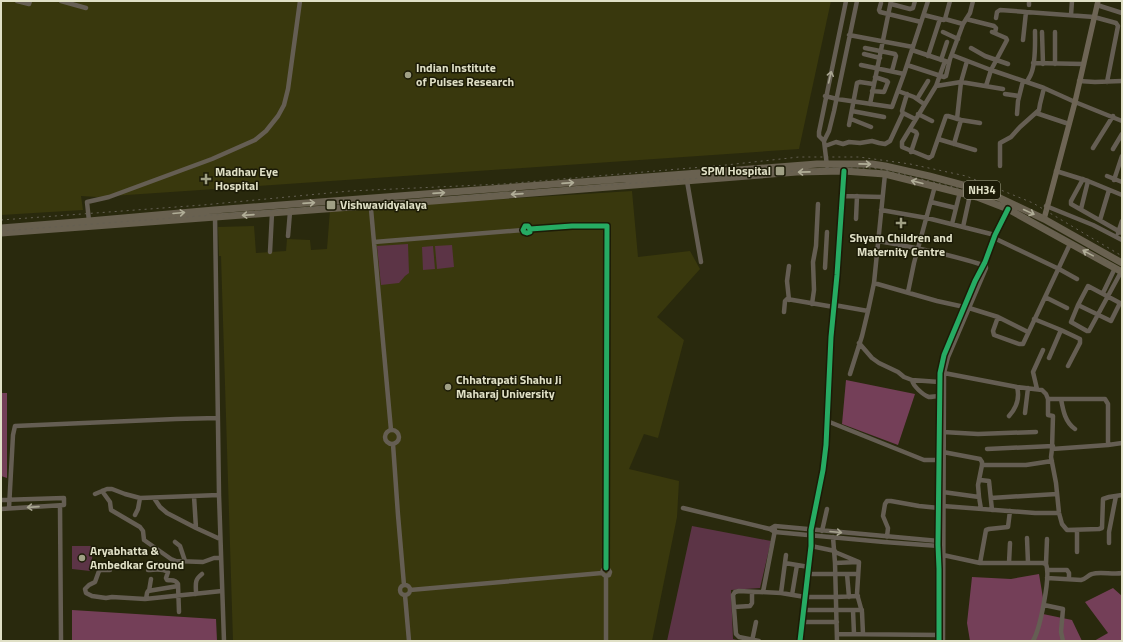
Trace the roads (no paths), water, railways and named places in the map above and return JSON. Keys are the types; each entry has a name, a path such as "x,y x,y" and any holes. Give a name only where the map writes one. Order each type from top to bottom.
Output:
{"highway":[{"name":"NH34","path":"1,228 89,221 214,214 290,212 370,202 616,179 826,164 872,164 930,176 985,191 1044,219 1122,263"},
{"name":"NH34","path":"1,233 370,202 617,187 797,172 844,171 884,174 970,195 1008,209 1120,271"},
{"path":"616,179 617,187"}],"main road":[{"path":"1044,219 1046,206 1075,102 1098,3"}],"street":[{"path":"17,1 29,4 30,1"},
{"path":"61,1 86,8"},
{"path":"89,221 86,202 109,197 212,159 255,140 266,131 284,106 288,89 300,1"},
{"path":"825,148 818,132 846,1"},
{"path":"827,172 825,148 837,99 856,1"},
{"path":"870,104 891,3 912,9 915,1"},
{"path":"825,96 854,102 892,107 913,49 928,1"},
{"path":"928,56 950,1"},
{"path":"945,61 952,54 963,24 970,13 973,1"},
{"path":"1070,15 1072,1"},
{"path":"881,3 879,12 921,22"},
{"path":"1098,3 1122,13"},
{"path":"996,18 998,10 1094,17 1116,23 1118,26 1107,82"},
{"path":"1023,40 1026,12"},
{"path":"924,15 963,24"},
{"path":"966,19 994,26 996,28 993,33 1007,39 991,70 986,86"},
{"path":"943,32 958,39"},
{"path":"1017,114 1020,96 1025,82 1031,74 1035,48 1035,32"},
{"path":"1042,32 1043,64"},
{"path":"1055,32 1055,64"},
{"path":"849,35 883,41 913,49 928,56 945,61"},
{"path":"947,42 945,61 936,86 924,104 901,146 903,149 929,158 931,157 946,116 980,124"},
{"path":"865,48 896,55 892,71"},
{"path":"971,48 981,54 1008,64"},
{"path":"864,54 880,58"},
{"path":"952,54 991,70 1044,88 1122,120"},
{"path":"954,144 959,119 961,82 967,61"},
{"path":"1033,63 1084,64"},
{"path":"861,65 877,67 904,74"},
{"path":"907,65 940,76"},
{"path":"872,91 884,92 888,82 875,77"},
{"path":"917,99 928,81"},
{"path":"1080,81 1122,81"},
{"path":"871,127 850,122 858,82 873,84"},
{"path":"936,86 961,82 1002,89"},
{"path":"1000,166 1000,143 1011,137 1039,110 1044,88"},
{"path":"898,91 917,99 924,104"},
{"path":"825,148 836,142 843,144 849,142 860,143 872,141 881,144 887,143 890,141 904,114 902,110 906,94"},
{"path":"1005,94 1020,96"},
{"path":"852,111 884,117"},
{"path":"1036,113 1069,124"},
{"path":"904,114 917,116 932,121"},
{"path":"1094,148 1113,116"},
{"path":"910,129 917,134 911,152"},
{"path":"1113,149 1122,134"},
{"path":"938,139 976,150"},
{"path":"1114,180 1122,156"},
{"path":"800,641 809,567 811,532 823,470 826,445 831,336 844,171"},
{"path":"1056,171 1122,194"},
{"path":"850,374 868,311 874,283 884,174"},
{"path":"1107,176 1122,182"},
{"path":"1082,179 1071,202 1072,205 1120,232"},
{"path":"687,181 701,262"},
{"path":"1081,209 1088,182"},
{"path":"908,292 935,186"},
{"path":"1100,220 1109,190"},
{"path":"952,224 960,192"},
{"path":"963,227 970,195"},
{"path":"842,196 882,197"},
{"path":"856,219 857,196"},
{"path":"370,202 391,430"},
{"path":"931,202 956,208"},
{"path":"812,304 818,204"},
{"path":"1046,206 1093,225 1122,240"},
{"path":"941,507 943,492 939,396 940,374 944,355 986,268 984,264 1008,209"},
{"path":"881,210 927,218 995,236 1077,279"},
{"path":"288,236 290,212"},
{"path":"270,252 272,213"},
{"path":"214,214 220,539 224,641"},
{"path":"1117,237 1120,232 1122,221"},
{"path":"374,242 523,230 523,228 527,226 530,229 572,226 607,226 604,571 604,575 606,576 606,641"},
{"path":"824,268 827,232"},
{"path":"878,241 918,248 984,264"},
{"path":"998,317 993,334 1021,344 1023,343 1070,244"},
{"path":"815,252 826,252"},
{"path":"789,266 787,281 789,300"},
{"path":"1103,293 1120,271"},
{"path":"1078,305 1098,315 1111,321 1120,303 1108,296 1103,293 1088,286 1078,305 1071,322 1087,331 1091,329 1098,315 1108,296 1120,271"},
{"path":"874,283 998,317 1028,332"},
{"path":"1045,297 1067,308"},
{"path":"784,312 786,300 789,300"},
{"path":"789,300 868,311"},
{"path":"943,641 941,635 941,460 943,452 944,373 948,357 967,308"},
{"path":"1034,319 1079,338 1080,343 1068,366"},
{"path":"1050,358 1061,330"},
{"path":"859,343 868,355 904,377 912,380 940,382"},
{"path":"1037,389 1033,372 1043,350"},
{"path":"944,373 1016,387 1037,389 1044,392 1048,399 1048,415 1053,416 1051,455 1057,494 1058,513 1066,529 1070,531 1102,528 1104,499 1122,495"},
{"path":"912,380 914,385 926,396 939,396"},
{"path":"1009,416 1015,408 1018,399 1016,387"},
{"path":"1024,413 1028,388"},
{"path":"1048,399 1106,400 1108,404 1108,445"},
{"path":"1061,399 1068,422 1075,429"},
{"path":"9,508 13,435 15,426 218,418"},
{"path":"827,421 924,460 941,460"},
{"path":"391,430 396,432 399,436 398,441 393,444"},
{"path":"391,430 387,433 385,438 388,443 393,444"},
{"path":"943,432 978,434 1036,432"},
{"path":"987,449 1052,448 1122,443"},
{"path":"393,444 404,585 401,587 400,591 402,594 406,595"},
{"path":"943,452 980,459 982,462 978,485 980,509"},
{"path":"982,464 1026,464 1052,461"},
{"path":"980,480 989,481 992,510"},
{"path":"95,494 112,488 125,494 140,498 219,495"},
{"path":"102,491 110,502 111,510 140,527 143,531 143,538 173,560 203,562 214,558 221,558"},
{"path":"943,492 979,497"},
{"path":"991,498 1057,494"},
{"path":"194,496 196,528"},
{"path":"1109,543 1116,496"},
{"path":"1,500 64,498 62,506 62,641"},
{"path":"135,515 140,498"},
{"path":"154,498 164,511 220,539"},
{"path":"887,537 888,528 883,516 887,501 919,506 1034,513 1058,513"},
{"path":"1,509 62,506"},
{"path":"683,508 773,529 811,532 822,531 941,543"},
{"path":"822,531 827,508"},
{"path":"980,563 986,530 1008,527 1010,511"},
{"path":"763,592 773,529"},
{"path":"1077,530 1077,552"},
{"path":"811,532 833,538 884,542 941,543"},
{"path":"833,538 836,574 837,641"},
{"path":"1027,538 1028,563"},
{"path":"1033,641 1044,605 1047,578 1047,539"},
{"path":"175,542 180,546 185,561"},
{"path":"939,641 941,635 943,555 941,543"},
{"path":"1009,563 1010,543"},
{"path":"811,546 835,552 859,562"},
{"path":"781,593 786,555"},
{"path":"943,555 980,563 1046,564"},
{"path":"835,563 859,562"},
{"path":"859,562 857,589 862,610 863,634"},
{"path":"785,563 809,567"},
{"path":"792,595 796,565"},
{"path":"148,570 158,569 167,571 167,580 175,580 178,586 179,612"},
{"path":"110,570 99,571 94,583 85,589 86,593 92,596 106,598 146,599 222,591"},
{"path":"1047,570 1067,570 1069,573 1069,579"},
{"path":"410,590 604,571"},
{"path":"1047,578 1084,579 1093,574 1122,573"},
{"path":"196,594 196,580 202,574"},
{"path":"808,574 858,574"},
{"path":"847,574 849,597"},
{"path":"146,599 151,579"},
{"path":"404,585 408,586 410,590"},
{"path":"149,591 178,586"},
{"path":"409,641 406,595 409,594 410,590"},
{"path":"759,641 739,637 736,634 734,593 739,591 781,593 805,597 858,596"},
{"path":"734,607 750,606 752,603 752,592"},
{"path":"1044,605 1063,609 1061,632 1063,641"},
{"path":"804,610 862,610"},
{"path":"853,610 854,634"},
{"path":"752,640 756,622"},
{"path":"802,622 837,622"},
{"path":"837,634 941,635"}],"railway":[{"path":"1,220 203,205 350,191 503,184 726,165 799,157 859,157 910,164 966,176 1033,203 1122,256"},
{"path":"1,231 835,168 871,168 889,171 977,193 1021,213 1122,271"}],"place":[{"name":"Indian Institute of Pulses Research","path":"408,75"},
{"name":"SPM Hospital","path":"780,171"},
{"name":"Madhav Eye Hospital","path":"206,179"},
{"name":"Vishwavidyalaya","path":"331,205"},
{"name":"Shyam Children and Maternity Centre","path":"901,223"},
{"name":"Chhatrapati Shahu Ji Maharaj University","path":"448,387"},
{"name":"Aryabhatta & Ambedkar Ground","path":"82,558"}]}
